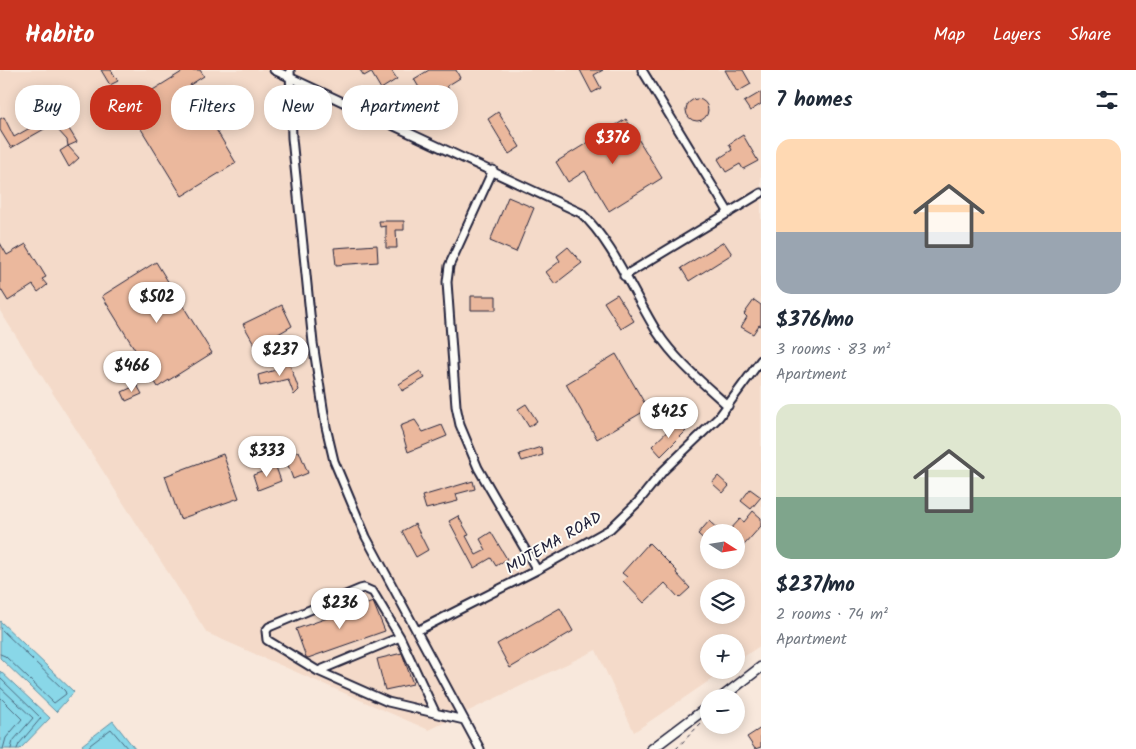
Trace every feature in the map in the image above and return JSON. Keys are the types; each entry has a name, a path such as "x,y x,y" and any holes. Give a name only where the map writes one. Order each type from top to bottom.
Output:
{"main road":[{"path":"733,689 761,667"},
{"path":"652,749 700,713"}],"street":[{"path":"274,70 289,74 581,213 596,230 671,351 728,406"},
{"path":"642,70 729,213"},
{"path":"289,74 292,138 311,324 326,427 334,461 361,525 480,749"},
{"path":"492,170 449,266 447,282 456,406 460,425 471,454 537,570"},
{"path":"624,276 761,194"},
{"name":"MUTEMA ROAD","path":"417,631 537,570 610,529 624,516 663,471 728,406 761,360"},
{"path":"435,712 400,637 373,592 364,588 269,627 265,636 267,640 318,671 388,702 464,720"},
{"path":"318,671 400,637"}],"path":[{"path":"676,749 700,725"}],"shaded area":[{"path":"0,70 761,70 761,645 745,656 745,634 700,634 700,679 712,679 634,732 596,650 429,730 207,633 0,311"}],"water":[{"path":"0,621 74,692 56,712 0,658"},
{"path":"0,671 50,718 20,749 0,749"},
{"path":"113,721 135,749 85,749 82,745"}],"building":[{"path":"101,70 111,70 118,81 110,85"},
{"path":"185,70 200,70 204,76 190,85 171,85 171,130 216,130 236,163 182,196 142,130 161,130 161,85"},
{"path":"360,70 391,70 397,79 387,85 379,85 371,72 364,76"},
{"path":"429,70 456,70 460,78 449,85 418,85 414,79"},
{"path":"580,70 603,70 594,75 601,88 592,93"},
{"path":"725,70 743,70 751,84 737,92"},
{"path":"761,92 761,104 750,111 744,102"},
{"path":"697,99 707,106 708,110 701,120 697,121 687,114 686,110 693,100"},
{"path":"498,112 520,147 509,154 488,119"},
{"path":"4,117 14,137 26,130 42,130 11,148 0,130 0,119"},
{"path":"626,119 662,178 609,211 585,171 568,182 556,162"},
{"path":"58,130 70,130 77,142 68,146 67,140"},
{"path":"743,135 758,161 743,169 740,164 726,172 718,159 732,150 729,144"},
{"path":"68,146 79,158 69,167 60,151"},
{"path":"508,197 534,208 516,252 490,241"},
{"path":"379,221 404,221 404,230 396,230 397,248 386,248 386,226 380,227"},
{"path":"724,242 732,254 689,281 681,268"},
{"path":"0,243 7,255 26,244 46,277 42,279 47,285 38,292 33,285 8,301 0,288"},
{"path":"377,245 378,262 336,265 334,248"},
{"path":"568,247 582,263 555,284 546,272 560,261 557,256"},
{"path":"156,262 212,353 158,387 102,296"},
{"path":"617,294 634,321 621,329 604,302"},
{"path":"471,296 496,296 496,310 471,310"},
{"path":"754,300 761,305 761,326 759,325 753,334 741,327 747,317 744,314"},
{"path":"282,305 292,326 256,347 243,324"},
{"path":"616,354 648,409 597,439 566,384"},
{"path":"289,362 299,390 294,395 288,379 260,386 258,375 283,368 282,363"},
{"path":"420,371 425,378 402,391 399,384"},
{"path":"137,385 142,394 126,401 122,392"},
{"path":"526,404 537,421 529,427 518,409"},
{"path":"415,420 423,432 442,425 447,436 408,452 400,426"},
{"path":"677,422 686,431 661,456 652,446"},
{"path":"541,447 543,455 522,461 519,454"},
{"path":"299,451 308,473 293,479 285,457"},
{"path":"223,454 239,498 180,519 165,476"},
{"path":"276,467 281,481 258,490 253,475"},
{"path":"718,476 729,486 723,493 712,483"},
{"path":"473,481 475,489 456,494 458,501 426,509 422,496"},
{"path":"750,489 761,497 751,509 741,501"},
{"path":"753,511 761,518 761,526 745,544 745,524 735,524 740,519 744,522"},
{"path":"458,516 469,535 466,536 476,555 486,550 480,539 491,532 507,559 496,566 491,558 474,568 449,521"},
{"path":"415,524 428,550 416,557 402,531"},
{"path":"649,543 677,571 676,573 690,588 679,598 665,583 644,603 623,581 627,577 622,573"},
{"path":"373,602 385,631 308,658 306,657 296,629"},
{"path":"560,608 573,631 510,668 497,644"},
{"path":"402,653 413,684 385,690 377,659"},
{"path":"761,728 761,747 755,749 747,737"}]}
